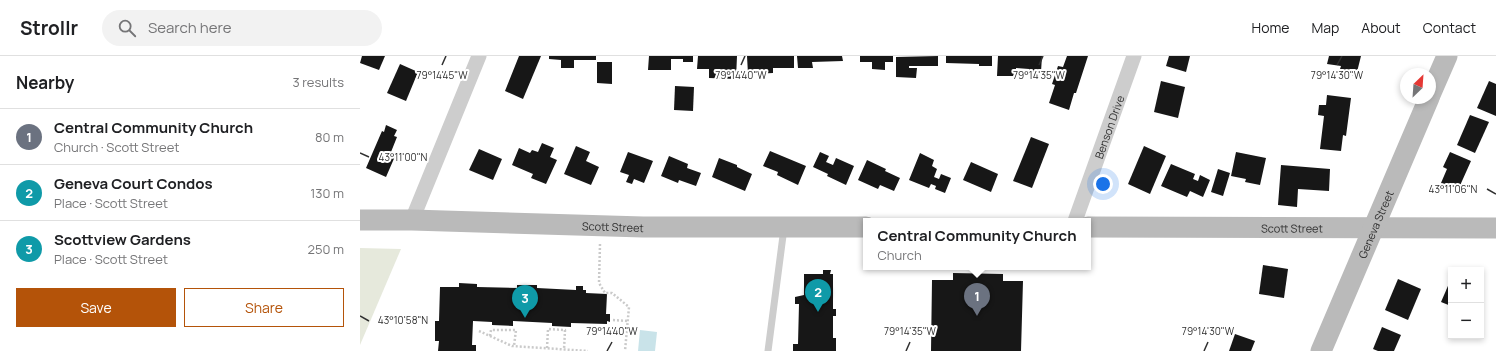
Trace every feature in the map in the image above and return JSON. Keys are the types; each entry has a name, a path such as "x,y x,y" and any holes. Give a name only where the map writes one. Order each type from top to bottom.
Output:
{"main road":[{"name":"Geneva Street","path":"1436,80 1446,56"},
{"name":"Geneva Street","path":"1322,351 1426,104"},
{"name":"Scott Street","path":"360,220 412,220 643,227 863,227"},
{"name":"Scott Street","path":"1091,227 1496,228"}],"street":[{"path":"412,220 479,56"},
{"name":"Benson Drive","path":"1076,218 1134,56"}],"lane":[{"path":"768,351 785,227"}],"path":[{"path":"600,244 599,283 605,293 612,293 629,307 625,351"},
{"path":"613,320 628,321"},
{"path":"547,348 548,329 565,330 564,350"},
{"path":"490,336 491,330 516,330 514,346"},
{"path":"479,331 514,346 588,351"}],"shaded area":[{"path":"360,248 401,249 360,345"}],"water":[{"path":"640,330 657,332 655,351 638,351"}],"building":[{"path":"362,56 385,56 379,70 360,63"},
{"path":"519,56 541,56 523,99 505,91"},
{"path":"549,56 596,56 596,60 574,60 574,68 561,68 561,60 549,59"},
{"path":"649,56 693,56 693,62 683,62 683,59 671,59 671,70 648,70"},
{"path":"698,56 737,56 736,79 709,78 709,69 697,69"},
{"path":"747,56 794,56 794,68 773,68 773,73 748,74"},
{"path":"797,56 842,56 843,61 812,62 813,68 798,68"},
{"path":"860,56 893,56 893,62 885,62 885,70 872,69 872,62 860,62"},
{"path":"938,56 938,66 909,66 909,68 917,68 916,78 896,77 896,57"},
{"path":"946,56 992,56 992,66 946,63"},
{"path":"998,56 1042,56 1041,72 1029,72 1029,69 1016,68 1016,76 997,76"},
{"path":"1067,56 1088,56 1069,110 1049,103 1055,85 1052,84 1058,66 1063,67"},
{"path":"1169,56 1190,56 1186,72 1166,66"},
{"path":"1329,56 1361,56 1356,76 1339,72 1341,66 1327,64"},
{"path":"597,62 612,62 612,84 597,83"},
{"path":"400,64 418,72 406,101 387,93"},
{"path":"1161,81 1185,87 1178,118 1154,112"},
{"path":"1489,81 1496,84 1496,116 1477,108"},
{"path":"675,86 694,87 693,111 674,110"},
{"path":"1327,95 1351,98 1346,136 1343,135 1341,151 1320,149 1324,116 1318,115 1319,105 1326,105"},
{"path":"1470,115 1489,122 1475,153 1457,145"},
{"path":"386,125 397,130 394,136 397,137 391,152 396,154 386,177 366,168"},
{"path":"1031,137 1049,144 1032,188 1013,181"},
{"path":"542,143 554,148 550,157 557,160 546,184 531,178 533,174 512,165 519,148 530,153 532,150 538,152"},
{"path":"576,146 590,152 586,161 599,167 591,185 564,174"},
{"path":"1144,146 1166,156 1150,194 1128,184"},
{"path":"479,149 502,159 493,180 469,170"},
{"path":"770,151 806,166 798,185 777,175 778,172 763,166"},
{"path":"628,152 653,161 644,183 634,179 632,184 626,182 629,175 620,172"},
{"path":"820,152 829,156 826,162 833,165 836,158 854,166 846,185 813,167"},
{"path":"1236,152 1266,158 1260,185 1245,182 1246,179 1231,176"},
{"path":"1450,152 1471,161 1458,190 1441,183 1447,169 1443,167"},
{"path":"920,153 934,160 932,166 937,169 934,177 939,179 941,174 951,178 945,193 935,189 936,186 931,184 929,188 909,180"},
{"path":"669,156 688,164 687,168 701,173 696,186 679,180 678,183 661,176"},
{"path":"719,158 737,165 737,167 752,174 745,191 712,177"},
{"path":"867,160 900,178 894,191 880,185 878,189 858,180"},
{"path":"971,162 998,174 991,192 963,180"},
{"path":"1171,164 1195,174 1193,179 1198,181 1200,175 1210,180 1203,197 1190,191 1187,197 1161,186"},
{"path":"1281,165 1330,169 1329,191 1298,189 1297,207 1278,205"},
{"path":"1218,169 1230,173 1223,196 1211,192"},
{"path":"1263,265 1288,269 1284,298 1259,294"},
{"path":"823,270 831,270 830,274 833,274 833,309 836,309 836,316 833,316 833,338 836,338 836,351 793,351 793,344 798,344 799,304 795,304 795,297 804,295 804,274 823,274"},
{"path":"953,273 1003,274 1003,281 1023,281 1021,351 931,351 932,280 953,280"},
{"path":"1398,279 1421,289 1408,320 1385,310"},
{"path":"459,283 477,284 477,287 517,288 517,285 537,285 537,288 576,290 576,286 583,286 583,290 586,290 586,293 607,294 606,314 610,314 610,322 607,321 607,324 571,323 571,327 552,326 552,323 513,321 513,326 492,325 492,322 473,321 472,345 476,345 476,351 438,351 439,341 435,341 435,321 439,321 440,287 459,287"},
{"path":"1448,286 1448,305 1441,302"},
{"path":"1382,327 1401,335 1394,351 1378,351 1373,349"},
{"path":"1235,334 1255,341 1251,351 1229,351"}],"place":[{"name":"Geneva Court Condos","path":"818,312"},
{"name":"Central Community Church","path":"977,316"},
{"name":"Scottview Gardens","path":"525,318"}]}
